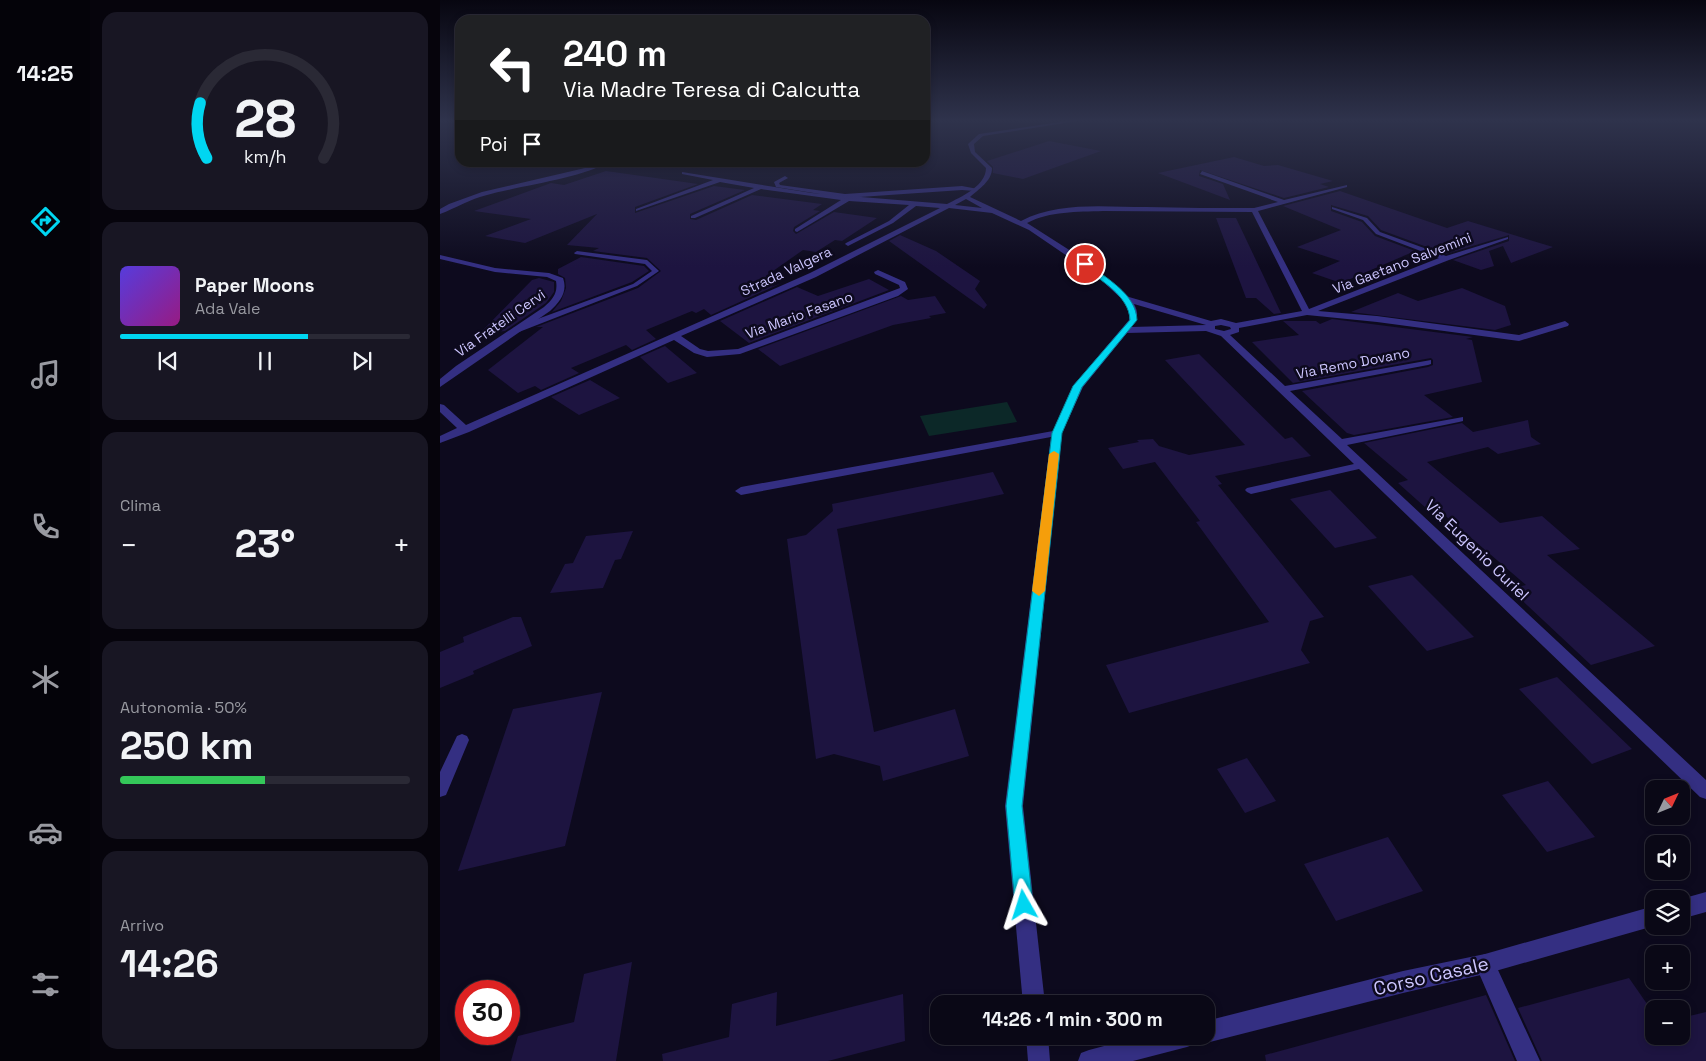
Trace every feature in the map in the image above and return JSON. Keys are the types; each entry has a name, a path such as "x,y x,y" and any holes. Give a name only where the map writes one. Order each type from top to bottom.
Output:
{"street":[{"path":"440,212 456,203 480,195 566,175 585,169"},
{"name":"Strada Valgera","path":"440,440 813,275 966,197 984,182 989,174 989,169"},
{"path":"684,173 760,187 847,199 916,203 993,211"},
{"path":"1202,173 1284,202"},
{"path":"638,210 720,180"},
{"path":"1022,223 1037,215 1070,210 1254,210 1345,186"},
{"path":"693,217 760,187"},
{"path":"966,197 1045,236 1096,272 1127,299 1133,309 1134,320 1078,386 1057,433 1014,806 1033,995"},
{"path":"797,230 847,199"},
{"path":"848,244 891,222 916,203"},
{"path":"1334,208 1365,219 1378,233 1446,258"},
{"path":"1254,210 1307,313"},
{"name":"Via Gaetano Salvemini","path":"1307,313 1446,258 1506,238"},
{"name":"Via Fratelli Cervi","path":"440,257 495,270 549,275 560,280 561,288 558,298 547,309 510,332 459,368 440,384"},
{"name":"Via Mario Fasano","path":"675,336 707,354 740,351 896,294 904,289 902,284 878,272"},
{"path":"1127,299 1210,326 1216,333 1307,313 1377,319 1519,338 1565,324"},
{"path":"1125,330 1210,326 1221,322 1230,330"},
{"name":"Via Eugenio Curiel","path":"1230,330 1282,390 1706,792"},
{"name":"Via Remo Dovano","path":"1282,390 1428,362"},
{"path":"440,407 465,430"},
{"path":"1339,443 1459,419"},
{"path":"741,491 1057,433"},
{"path":"1250,490 1362,465"},
{"path":"1690,906 1706,902"},
{"name":"Corso Casale","path":"1215,1030 1394,984 1485,964 1645,919"},
{"path":"1485,964 1529,1061"},
{"path":"1038,1045 1039,1061"},
{"path":"1089,1061 1152,1045"}],"lane":[{"path":"785,178 776,183 778,186 845,196 962,188 975,189"},
{"path":"510,332 636,285 656,271 646,262 577,253"},
{"path":"440,790 462,740"}],"green space":[{"path":"1007,402 1017,422 929,436 920,416"}],"building":[{"path":"993,169 1052,169 1023,179 993,173"},
{"path":"1179,169 1290,169 1333,181 1320,184 1329,187 1284,198 1200,170 1199,176 1223,184 1230,200 1158,173"},
{"path":"606,171 698,184 635,207 635,213 714,186 745,190 690,214 690,219 696,220 752,195 822,204 813,210 820,211 794,227 793,231 796,234 834,212 877,218 842,241 835,240 816,252 803,250 766,276 779,281 771,287 782,283 711,315 704,309 696,313 692,311 646,330 656,339 632,350 626,345 571,368 579,373 541,390 535,386 518,393 488,370 543,327 536,327 638,288 661,271 647,258 593,251 599,248 567,245 597,214 525,243 485,236 531,219 474,211 551,183 564,185"},
{"path":"1340,191 1447,228 1468,221 1553,247 1511,263 1503,246 1489,251 1494,266 1481,270 1453,260 1509,241 1509,235 1446,254 1381,230 1368,216 1331,205 1331,211 1362,222 1375,236 1415,251 1341,283 1312,273 1340,261 1297,247 1341,230 1283,206"},
{"path":"1216,218 1236,218 1281,313 1274,314 1256,298 1246,298"},
{"path":"900,235 936,251 980,281 975,289 987,305 984,309 889,241"},
{"path":"581,257 644,266 649,271 632,282 552,312 561,301 566,288 565,278 558,274 558,269"},
{"path":"539,278 554,282 554,292 546,303 505,331 479,334 532,280"},
{"path":"869,279 889,290 749,343 720,321 797,287 818,296"},
{"path":"1462,288 1505,306 1511,325 1495,330 1351,312 1398,293 1418,301"},
{"path":"901,296 908,300 935,296 946,313 929,316 931,318 893,325 780,366 758,349"},
{"path":"1332,319 1473,337 1466,339 1472,340 1482,382 1424,395 1453,417 1354,435 1347,433 1302,391 1428,367 1433,365 1433,360 1431,358 1293,383 1252,342 1299,335 1283,321 1316,321 1320,324"},
{"path":"665,346 697,373 668,383 640,357"},
{"path":"1199,354 1285,439 1292,437 1311,456 1215,476 1222,484 1218,485 1324,617 1310,621 1301,650 1310,663 1129,713 1106,665 1269,622 1196,522 1200,521 1155,462 1123,469 1108,448 1139,442 1137,440 1153,439 1159,446 1189,455 1245,445 1165,360"},
{"path":"590,380 620,398 579,415 551,397"},
{"path":"1528,420 1531,437 1541,444 1498,454 1488,447 1427,462 1500,523 1542,516 1580,549 1547,555 1655,646 1591,665 1510,589 1526,585 1434,506 1426,508 1398,483 1408,480 1364,443 1462,423 1473,432"},
{"path":"993,472 1004,494 837,529 874,732 955,709 969,756 883,781 880,766 834,754 816,759 787,539 806,535 833,511 832,504"},
{"path":"1330,490 1377,538 1335,548 1290,499"},
{"path":"633,531 621,559 615,560 603,588 550,593 565,564 573,563 586,536"},
{"path":"1412,575 1474,637 1427,651 1368,586"},
{"path":"513,617 521,617 532,646 473,671 474,674 440,688 440,652 464,642 463,637"},
{"path":"1557,677 1632,749 1592,764 1519,689"},
{"path":"602,692 565,846 458,871 513,709"},
{"path":"1247,758 1276,801 1245,813 1217,769"},
{"path":"1548,781 1595,837 1547,852 1502,795"},
{"path":"1388,837 1423,891 1336,921 1304,864"},
{"path":"632,962 616,1061 511,1061 515,1045 520,1045 520,1036 574,1022 584,974"},
{"path":"1629,978 1645,1001 1645,1045 1690,1045 1690,1016 1706,1012 1706,1061 1542,1061 1518,1008"},
{"path":"777,992 776,1026 903,994 905,1041 828,1061 663,1061 662,1054 729,1037 732,1004"},
{"path":"1486,995 1515,1061 1266,1061 1265,1055"}],"slow traffic":[{"path":"1039,591 1054,454"}],"route":[{"path":"1024,905 1014,806 1057,433 1078,386 1134,320 1133,309 1127,299 1085,264"}]}
